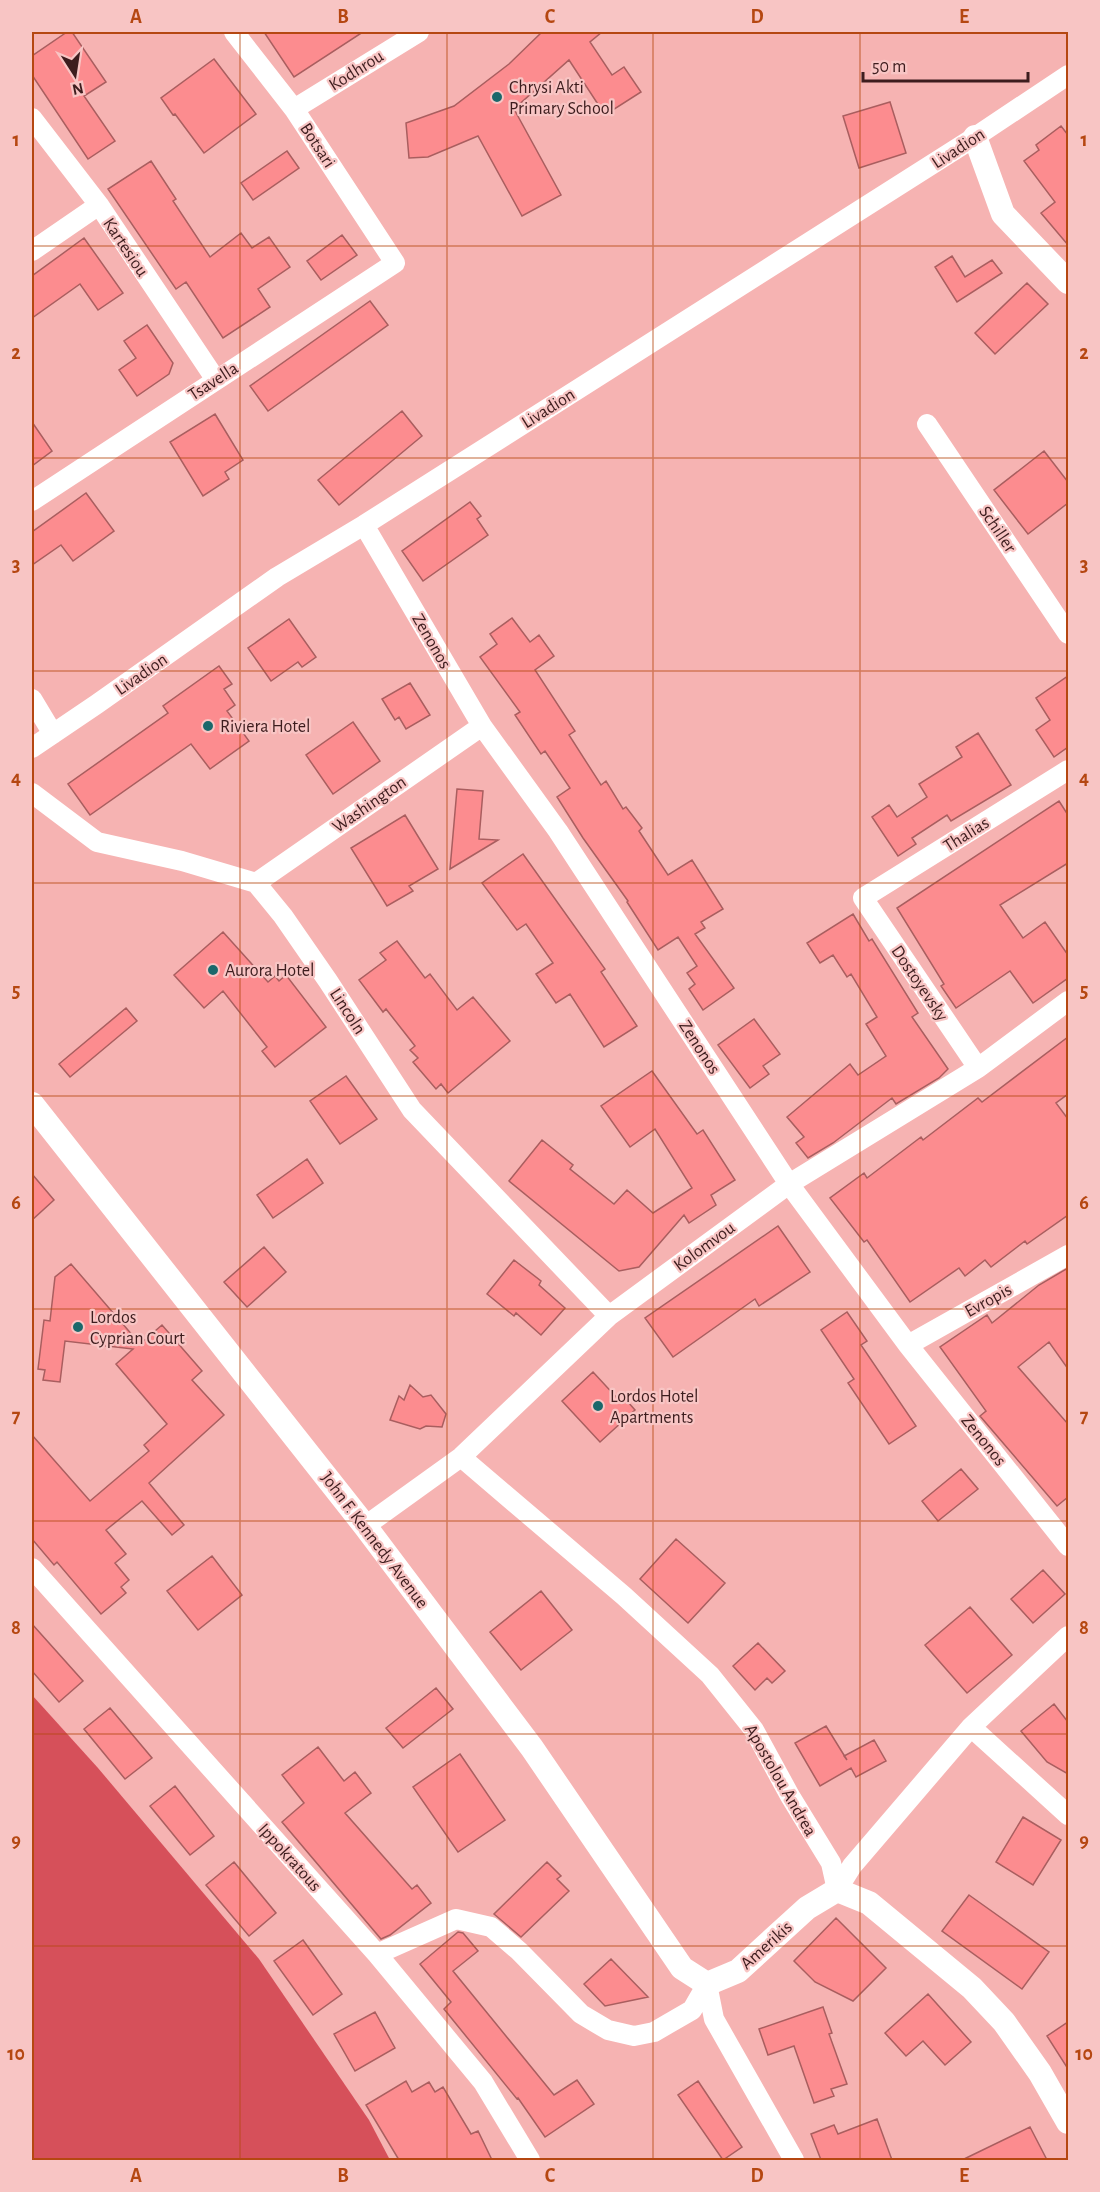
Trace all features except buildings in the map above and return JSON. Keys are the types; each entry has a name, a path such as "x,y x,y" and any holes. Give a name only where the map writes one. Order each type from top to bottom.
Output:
{"street":[{"name":"Botsari","path":"234,32 294,109 395,262"},
{"name":"Kodhrou","path":"294,109 419,32"},
{"name":"Livadion","path":"32,748 277,577 364,525 975,137 1068,75"},
{"name":"Kartesiou","path":"32,118 99,206 216,380"},
{"path":"975,137 1003,214 1068,282"},
{"path":"32,251 99,206"},
{"name":"Tsavella","path":"32,501 395,262"},
{"name":"Schiller","path":"927,424 1068,634"},
{"name":"Zenonos","path":"364,525 482,726 558,831 789,1184 908,1345 1068,1546"},
{"path":"32,699 53,734"},
{"name":"Washington","path":"256,883 482,726"},
{"name":"Thalias","path":"863,898 1068,770"},
{"path":"32,793 97,842 182,861 256,883"},
{"name":"Lincoln","path":"256,883 283,916 328,981 412,1110 504,1209 609,1316"},
{"name":"Dostoyevsky","path":"863,898 978,1068"},
{"name":"Kolomvou","path":"365,1526 461,1456 609,1316 789,1184 978,1068 1068,1001"},
{"name":"John F. Kennedy Avenue","path":"32,1104 365,1526 532,1748 682,1968 707,1984"},
{"name":"Evropis","path":"908,1345 1068,1255"},
{"name":"Apostolou Andrea","path":"461,1456 624,1596 710,1675 754,1730 790,1796 831,1863 837,1890"},
{"name":"Ippokratous","path":"32,1568 377,1954 483,2082 530,2160"},
{"name":"Amerikis","path":"707,1984 738,1971 807,1908 837,1890 852,1866 971,1727 1068,1636"},
{"path":"971,1727 1068,1815"},
{"path":"837,1890 869,1903 972,1988 1004,2022 1040,2073 1068,2122"},
{"path":"377,1954 456,1919 491,1927 519,1951 581,2014 608,2030 634,2036 654,2032 692,2010 707,1984"},
{"path":"707,1984 714,2019 794,2160"}],"shaded area":[{"path":"32,1695 98,1768 259,1959 369,2120 390,2160 32,2160"}],"place":[{"name":"Chrysi Akti Primary School","path":"497,97"},
{"name":"Riviera Hotel","path":"208,726"},
{"name":"Aurora Hotel","path":"213,970"},
{"name":"Lordos Cyprian Court","path":"78,1327"},
{"name":"Lordos Hotel Apartments","path":"598,1406"}]}
